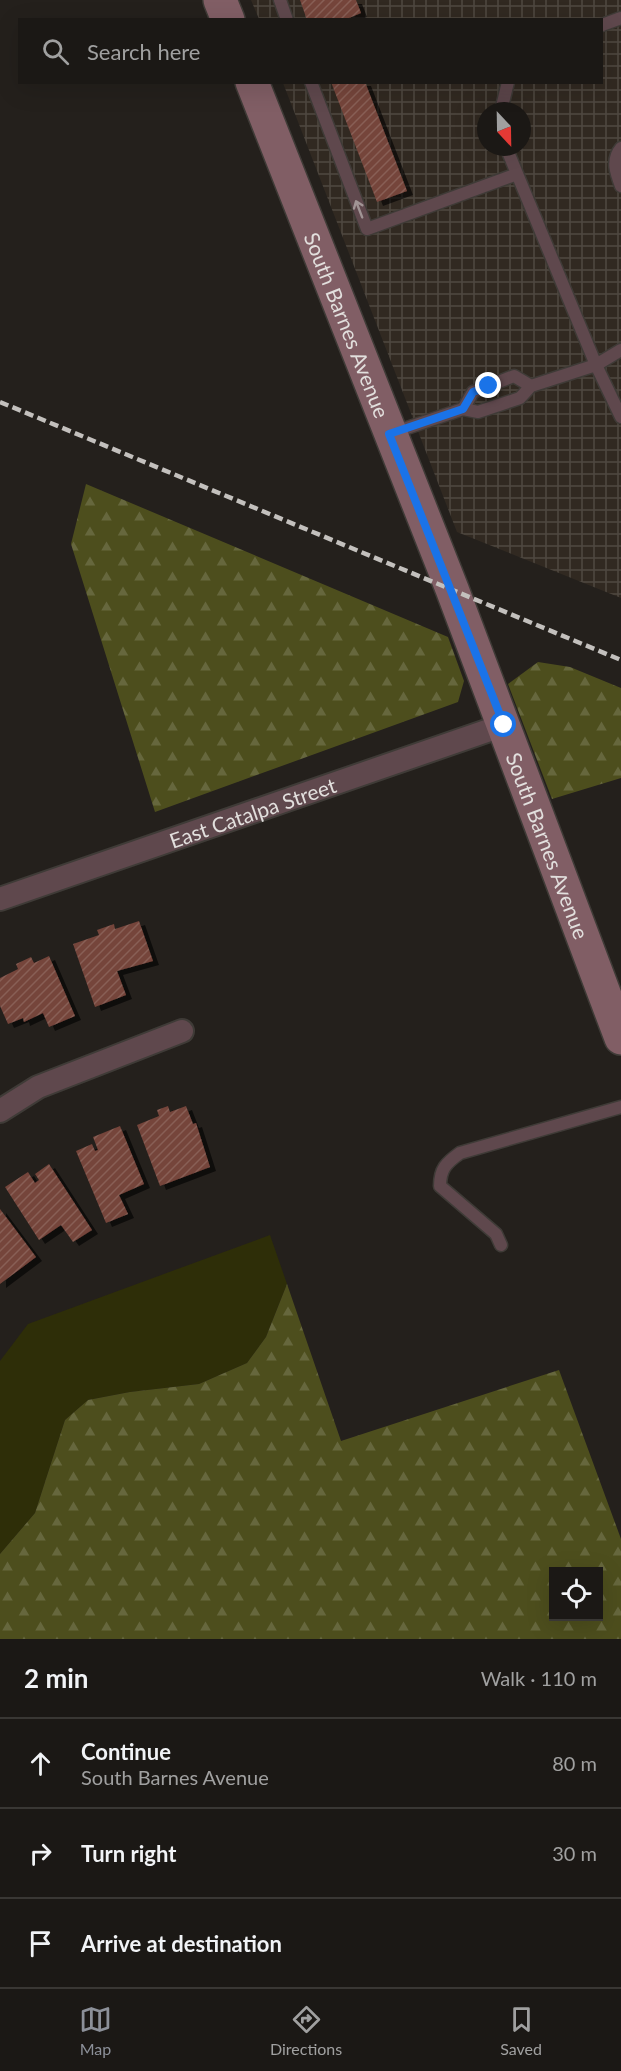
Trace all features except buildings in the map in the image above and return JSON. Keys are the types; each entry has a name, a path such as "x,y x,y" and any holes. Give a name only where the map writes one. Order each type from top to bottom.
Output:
{"street":[{"path":"220,0 227,18"},
{"name":"South Barnes Avenue","path":"253,84 504,725 621,1038"},
{"name":"East Catalpa Street","path":"0,899 504,725"},
{"path":"0,1111 38,1087 182,1031"}],"lane":[{"path":"280,0 286,18"},
{"path":"603,25 621,18"},
{"path":"312,84 367,229 518,174"},
{"path":"503,102 508,84"},
{"path":"621,148 617,154 615,170 621,186"},
{"path":"510,156 596,364 621,417"},
{"path":"389,434 463,409 478,412 520,398 531,386 596,364 621,351"},
{"path":"463,409 473,392 514,376 531,386"},
{"path":"501,1245 496,1234 440,1186 440,1174 446,1163 460,1153 621,1107"}],"shaded area":[{"path":"251,0 621,0 621,598 457,532 283,84 603,84 603,18 259,18"},
{"path":"270,1235 287,1284 266,1337 247,1363 199,1384 130,1392 88,1400 65,1420 35,1513 0,1554 0,1361 28,1324"}],"green space":[{"path":"86,484 448,637 464,681 458,702 155,812 71,544"},
{"path":"538,662 570,667 621,688 621,778 552,799 508,684"},
{"path":"287,1284 341,1441 559,1370 621,1539 621,1639 0,1639 0,1554 35,1513 65,1420 88,1400 130,1392 199,1384 247,1363 266,1337"}],"railway":[{"path":"0,402 621,660"}],"route":[{"path":"489,386 473,392 463,409 389,434 504,725"}]}
